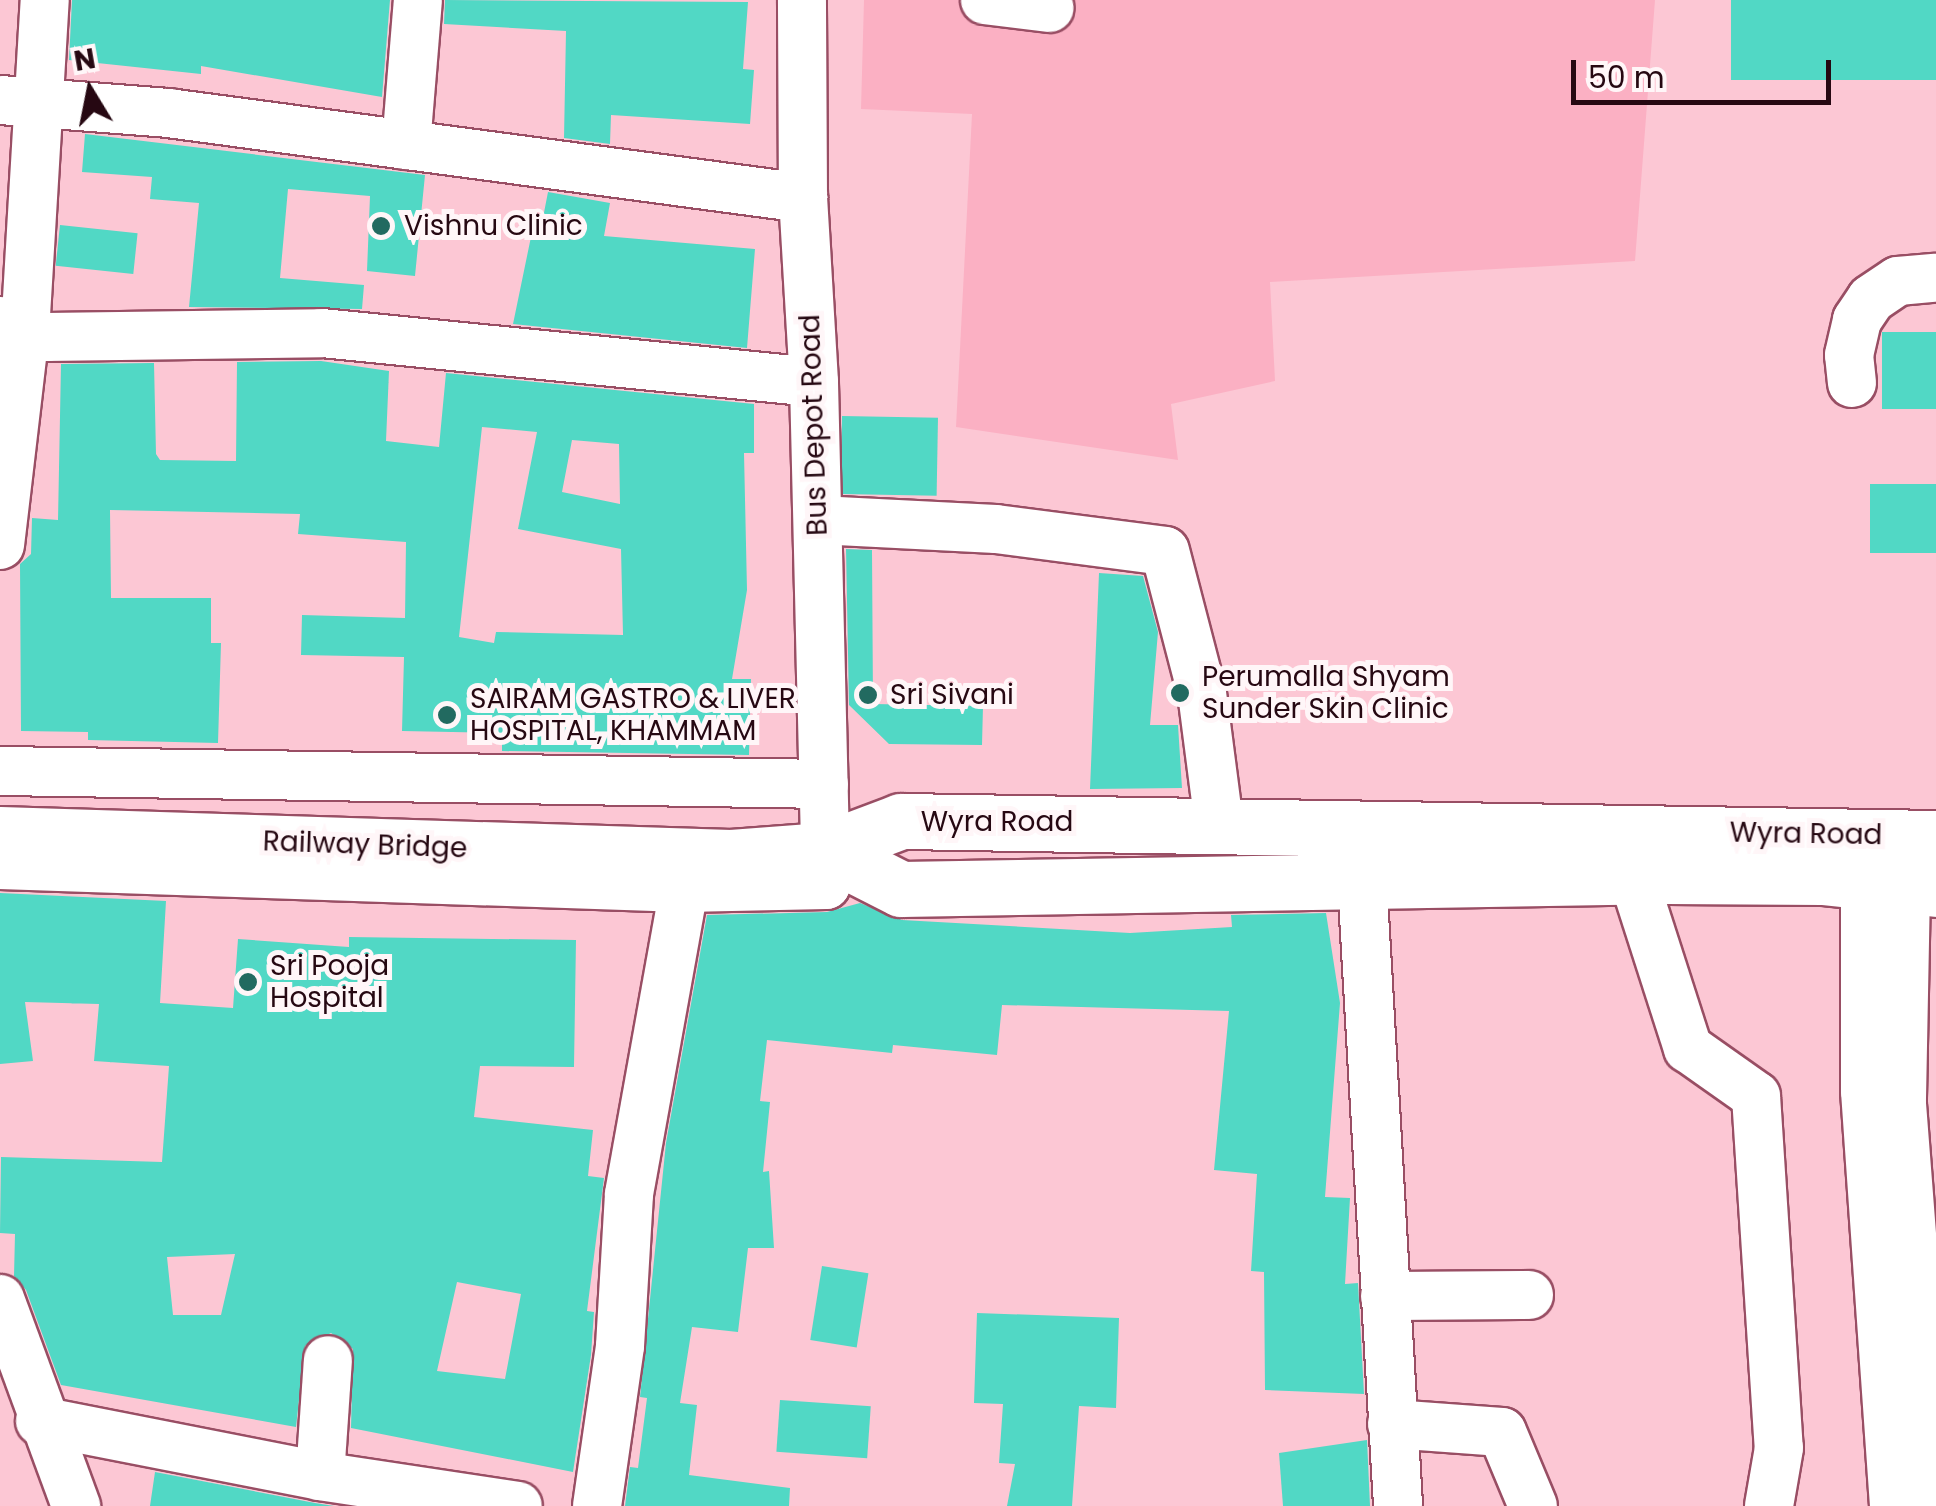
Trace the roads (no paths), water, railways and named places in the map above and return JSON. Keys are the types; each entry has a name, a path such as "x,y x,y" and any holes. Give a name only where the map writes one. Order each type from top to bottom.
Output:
{"main road":[{"name":"Wyra Road","path":"824,850 901,822 1356,825 1901,862"},
{"name":"Railway Bridge","path":"0,834 731,857 824,850"},
{"name":"Wyra Road","path":"824,850 901,889 1366,879 1632,878 1901,862"}],"street":[{"path":"0,545 12,327 18,102 45,0"},
{"path":"406,145 418,0"},
{"name":"Bus Depot Road","path":"802,0 802,198 814,382 824,850"},
{"path":"985,0 1050,8"},
{"path":"18,102 168,113 802,198"},
{"path":"1852,383 1849,355 1857,320 1871,299 1898,281 1936,278"},
{"path":"12,327 46,338 322,333 814,382"},
{"path":"818,520 996,529 1165,551 1202,693 1218,824"},
{"path":"0,771 824,784"},
{"path":"1356,825 1366,879 1398,1506"},
{"path":"0,865 684,888 826,885 824,850"},
{"path":"1894,1506 1865,1091 1901,862"},
{"path":"1901,862 1902,1104 1933,1506"},
{"path":"1632,878 1688,1048 1756,1096 1779,1448 1769,1506"},
{"path":"597,1506 620,1346 629,1194 684,888"},
{"path":"1385,1296 1529,1294"},
{"path":"0,1299 40,1421 76,1506"},
{"path":"320,1476 328,1360"},
{"path":"40,1421 320,1476 518,1506"},
{"path":"1392,1424 1502,1432 1533,1506"}],"place":[{"name":"Vishnu Clinic","path":"381,226"},
{"name":"Perumalla Shyam Sunder Skin Clinic","path":"1180,693"},
{"name":"Sri Sivani","path":"868,695"},
{"name":"SAIRAM GASTRO & LIVER HOSPITAL, KHAMMAM","path":"447,715"},
{"name":"Sri Pooja Hospital","path":"248,982"}]}
